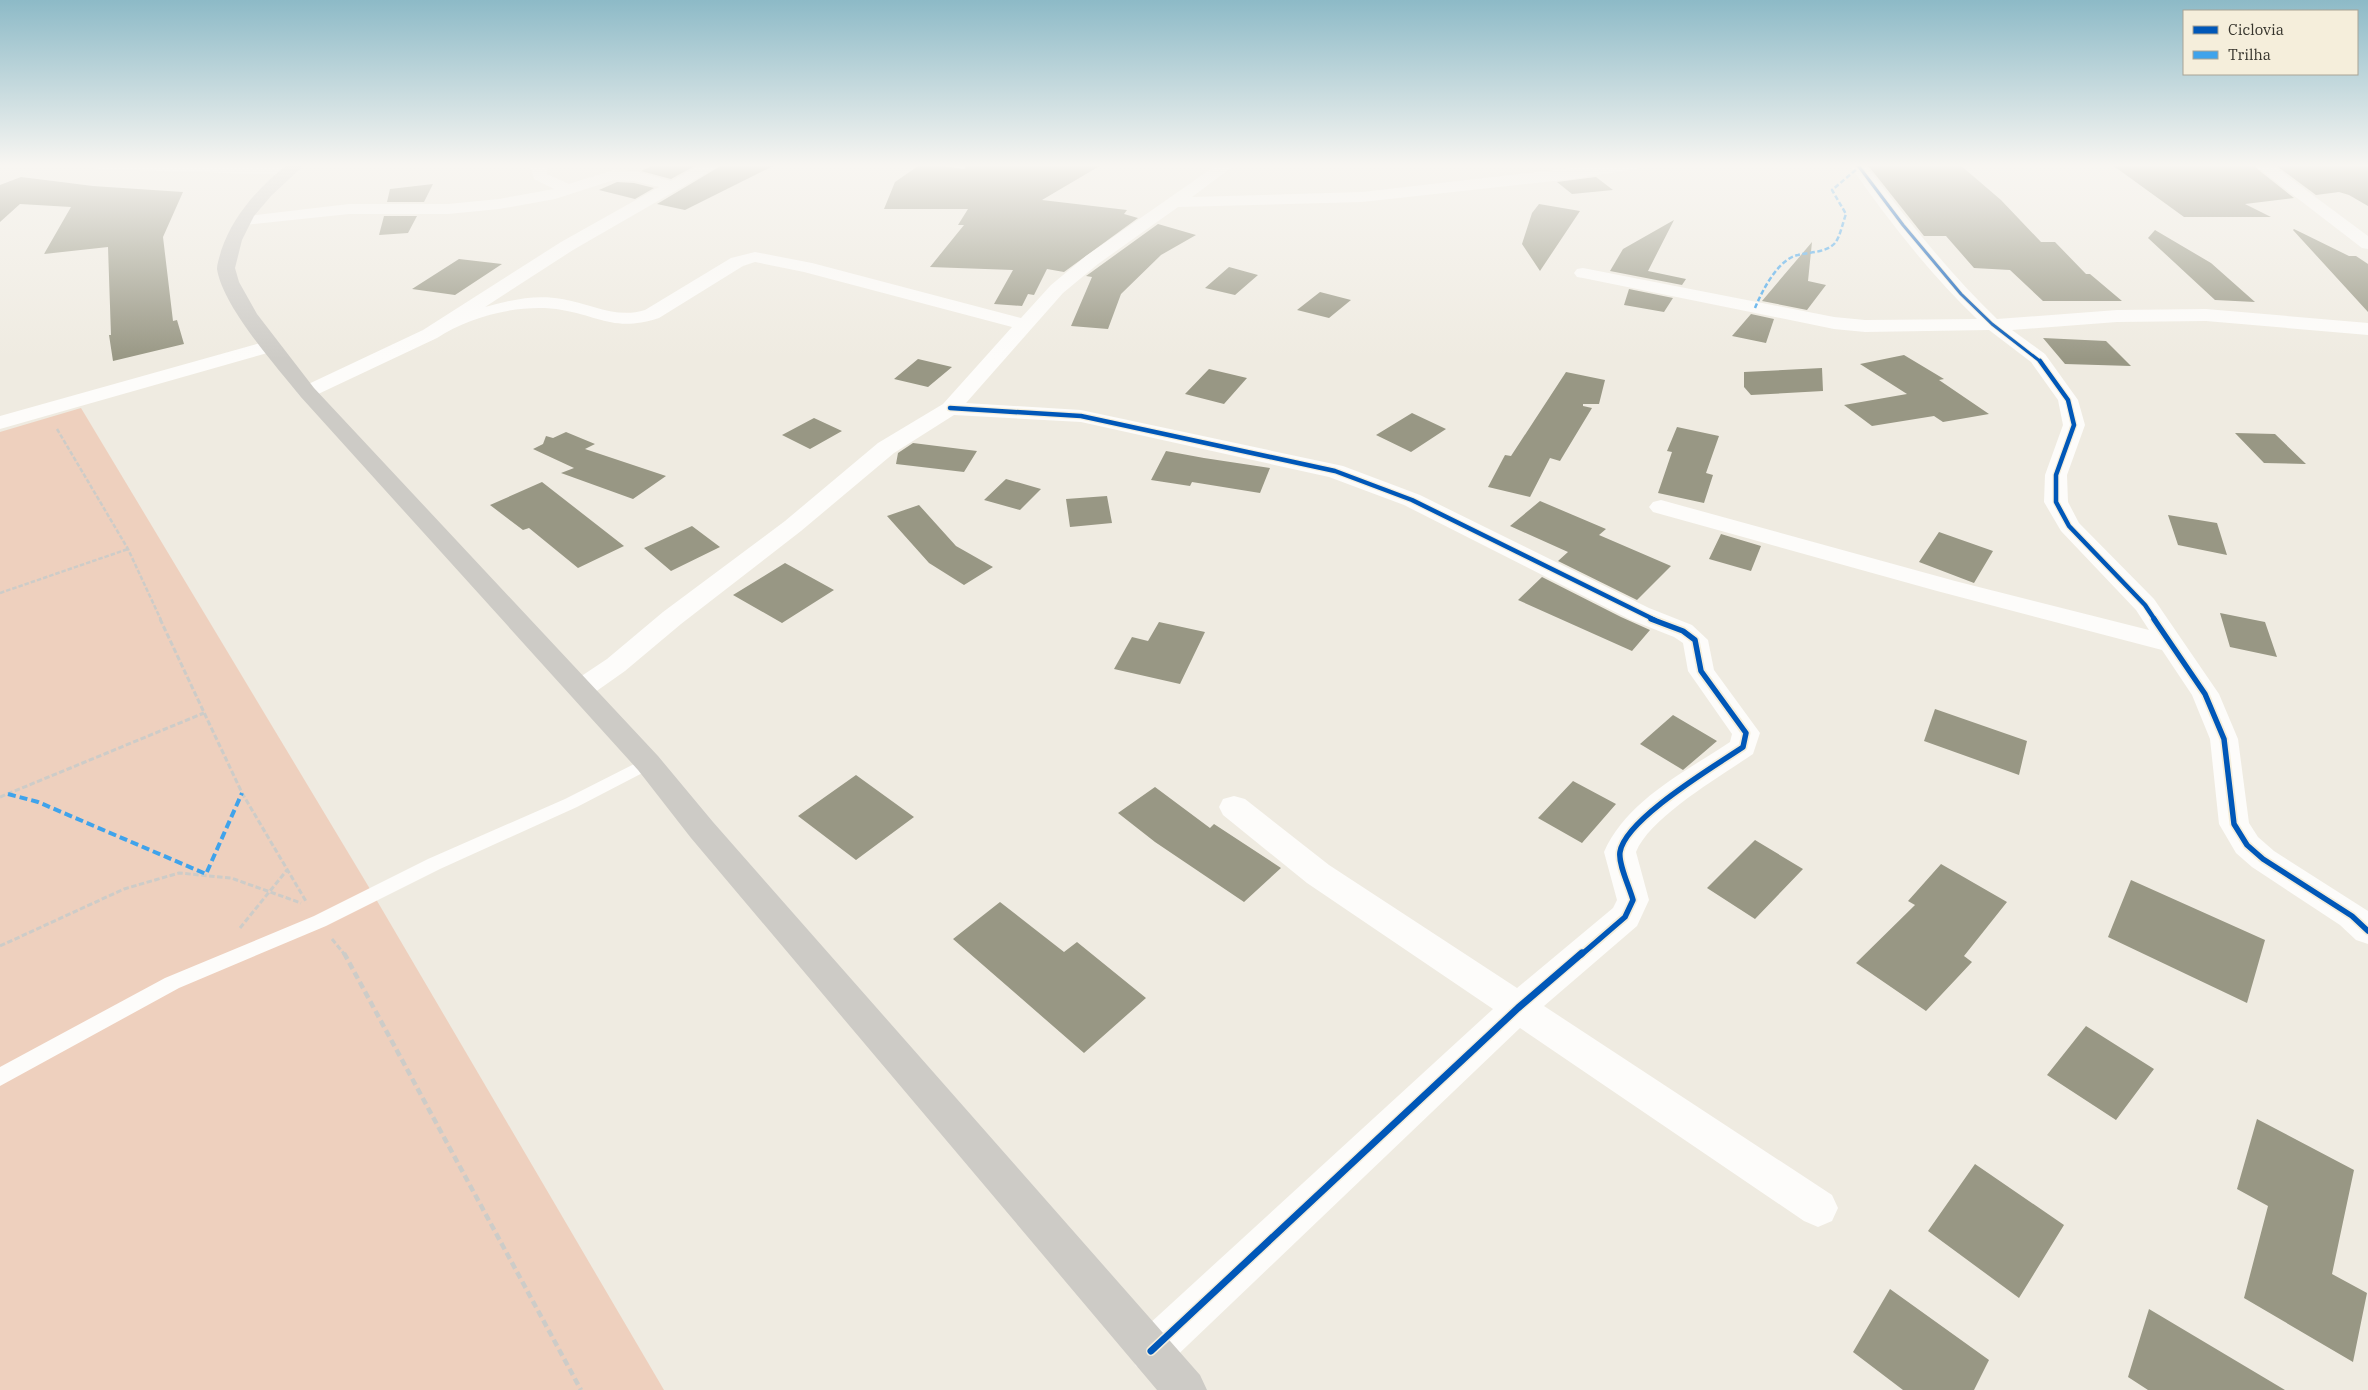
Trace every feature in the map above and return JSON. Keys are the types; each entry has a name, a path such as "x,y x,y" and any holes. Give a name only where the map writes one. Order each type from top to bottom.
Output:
{"main road":[{"path":"239,229 232,242 226,267 234,291 270,346 308,392 648,763 708,838 1185,1390"}],"street":[{"path":"308,392 378,360 449,322 520,274 598,229"},
{"path":"581,689 616,665 665,624 793,526 886,448 950,408 1057,289 1092,260 1135,229"},
{"path":"1905,229 1961,294 1992,324 2038,358 2068,400 2074,425 2056,475 2056,502 2069,526 2145,604 2204,694 2224,739 2234,824 2247,845 2263,859 2352,916 2368,931"},
{"path":"2348,229 2368,244"},
{"path":"449,322 509,308 547,303 564,305 616,320 640,320 737,262 755,258 806,267 1025,325"},
{"path":"1583,273 1834,323 1893,327 1992,324 2117,316 2206,315 2368,329"},
{"path":"0,423 270,346"},
{"path":"950,408 1081,416 1216,447 1335,471 1412,500 1640,614 1683,631 1695,640 1701,671 1746,733 1743,747 1639,821 1623,840 1620,854 1633,900 1625,917 1518,1008 1151,1351"},
{"path":"1661,507 1965,591 2172,644"},
{"path":"1234,807 1318,874 1818,1208"}],"lane":[{"path":"0,1077 172,983 320,921 434,864 571,803 648,763"}],"path":[{"path":"0,946 124,889 179,873 231,878 309,906 242,793 128,549 57,428"},
{"path":"0,593 128,549"},
{"path":"0,798 204,713"},
{"path":"320,921 345,955 582,1390"}],"shaded area":[{"path":"81,408 373,894 664,1390 0,1390 0,432"}],"building":[{"path":"58,229 167,229 163,237 173,321 177,320 184,344 113,361 109,335 111,335 108,247 44,254"},
{"path":"381,229 410,229 408,233 379,235"},
{"path":"961,229 1123,229 1064,272 1047,269 1034,295 1028,294 1022,306 994,304 1013,270 930,267"},
{"path":"1151,229 1175,229 1196,235 1161,255 1121,294 1108,329 1071,326 1092,277 1086,276"},
{"path":"1527,229 1568,229 1540,271 1522,244"},
{"path":"1658,229 1669,229 1648,271 1686,279 1682,285 1610,271 1623,249"},
{"path":"1918,229 2028,229 2041,242 2055,242 2086,274 2090,274 2122,301 2043,301 2010,270 1974,268 1946,236 1924,236"},
{"path":"2155,230 2211,263 2255,302 2215,300 2148,238"},
{"path":"2293,230 2349,256 2356,256 2368,264 2368,312"},
{"path":"1812,242 1808,281 1826,285 1807,310 1762,301"},
{"path":"459,259 502,264 455,295 412,289"},
{"path":"1229,267 1258,275 1235,295 1205,288"},
{"path":"1629,289 1673,298 1664,312 1624,305"},
{"path":"1320,292 1351,300 1329,318 1297,310"},
{"path":"1751,314 1774,319 1766,343 1732,336"},
{"path":"2043,338 2106,341 2131,366 2065,364"},
{"path":"1904,355 1944,379 1939,380 1989,414 1943,422 1934,416 1872,426 1844,405 1907,394 1860,364"},
{"path":"918,359 952,367 928,387 894,379"},
{"path":"1822,368 1823,391 1751,395 1744,387 1744,372"},
{"path":"1209,369 1247,378 1224,404 1185,394"},
{"path":"1566,372 1605,380 1599,404 1583,404 1583,406 1592,408 1560,461 1550,458 1530,497 1488,487 1505,455 1511,456"},
{"path":"1412,413 1446,429 1411,452 1376,435"},
{"path":"814,418 842,431 810,449 782,435"},
{"path":"1677,427 1719,436 1706,473 1713,475 1704,503 1658,493 1672,452 1667,451"},
{"path":"566,432 595,444 585,449 666,476 633,499 561,473 574,468 533,449 543,444 546,436 553,438"},
{"path":"2235,433 2275,434 2306,464 2264,463"},
{"path":"913,443 977,451 964,472 896,464 898,453"},
{"path":"1166,451 1270,468 1260,493 1192,482 1190,486 1151,480"},
{"path":"1006,479 1041,489 1020,510 984,500"},
{"path":"542,482 624,546 578,568 529,528 523,530 490,505"},
{"path":"1107,496 1112,523 1070,527 1066,499"},
{"path":"1540,501 1606,529 1599,535 1671,566 1637,600 1558,561 1568,552 1510,526"},
{"path":"919,505 956,546 993,567 964,585 929,563 887,516"},
{"path":"2168,515 2217,523 2227,555 2178,545"},
{"path":"692,526 720,547 671,571 644,548"},
{"path":"1939,532 1993,551 1974,583 1919,562"},
{"path":"1721,534 1761,546 1751,571 1709,559"},
{"path":"785,563 834,590 782,623 733,595"},
{"path":"1542,577 1650,630 1632,651 1518,600"},
{"path":"2220,613 2265,622 2277,657 2230,647"},
{"path":"1159,622 1205,632 1180,684 1114,669 1132,637 1148,641"},
{"path":"1935,709 2027,741 2019,775 1924,741"},
{"path":"1673,715 1717,741 1683,770 1640,744"},
{"path":"856,775 914,817 856,860 798,816"},
{"path":"1573,781 1616,804 1582,843 1538,818"},
{"path":"1155,787 1210,828 1214,824 1281,868 1244,902 1155,842 1118,813"},
{"path":"1755,840 1803,869 1755,919 1707,888"},
{"path":"1941,864 2007,902 1964,956 1972,962 1926,1011 1856,963 1915,905 1908,901"},
{"path":"2131,880 2265,940 2247,1003 2108,937"},
{"path":"1000,902 1064,952 1077,942 1146,998 1084,1053 953,939"},
{"path":"2086,1026 2154,1069 2116,1120 2047,1075"},
{"path":"2257,1119 2354,1170 2332,1274 2367,1293 2353,1362 2244,1298 2268,1206 2237,1189"},
{"path":"1975,1164 2064,1225 2019,1298 1928,1231"},
{"path":"1890,1289 1989,1360 1974,1390 1903,1390 1853,1352"},
{"path":"2149,1309 2285,1390 2148,1390 2128,1377"}],"marked path":[{"path":"1755,308 1763,288 1772,275 1795,255 1824,250 1835,243 1840,229"},
{"path":"8,794 38,802 206,874 242,793"}],"cycle path":[{"path":"1906,229 1961,294 1992,324 2038,358 2068,400 2074,425 2056,475 2056,502 2069,526 2145,605 2205,694 2224,739 2234,824 2247,845 2263,859 2352,916 2368,931"},
{"path":"950,408 1081,416 1216,447 1335,471 1412,500 1640,614 1683,631 1695,640 1701,671 1746,733 1743,747 1672,795 1653,810 1625,839 1620,856 1633,900 1625,917 1518,1008 1151,1351"}]}
